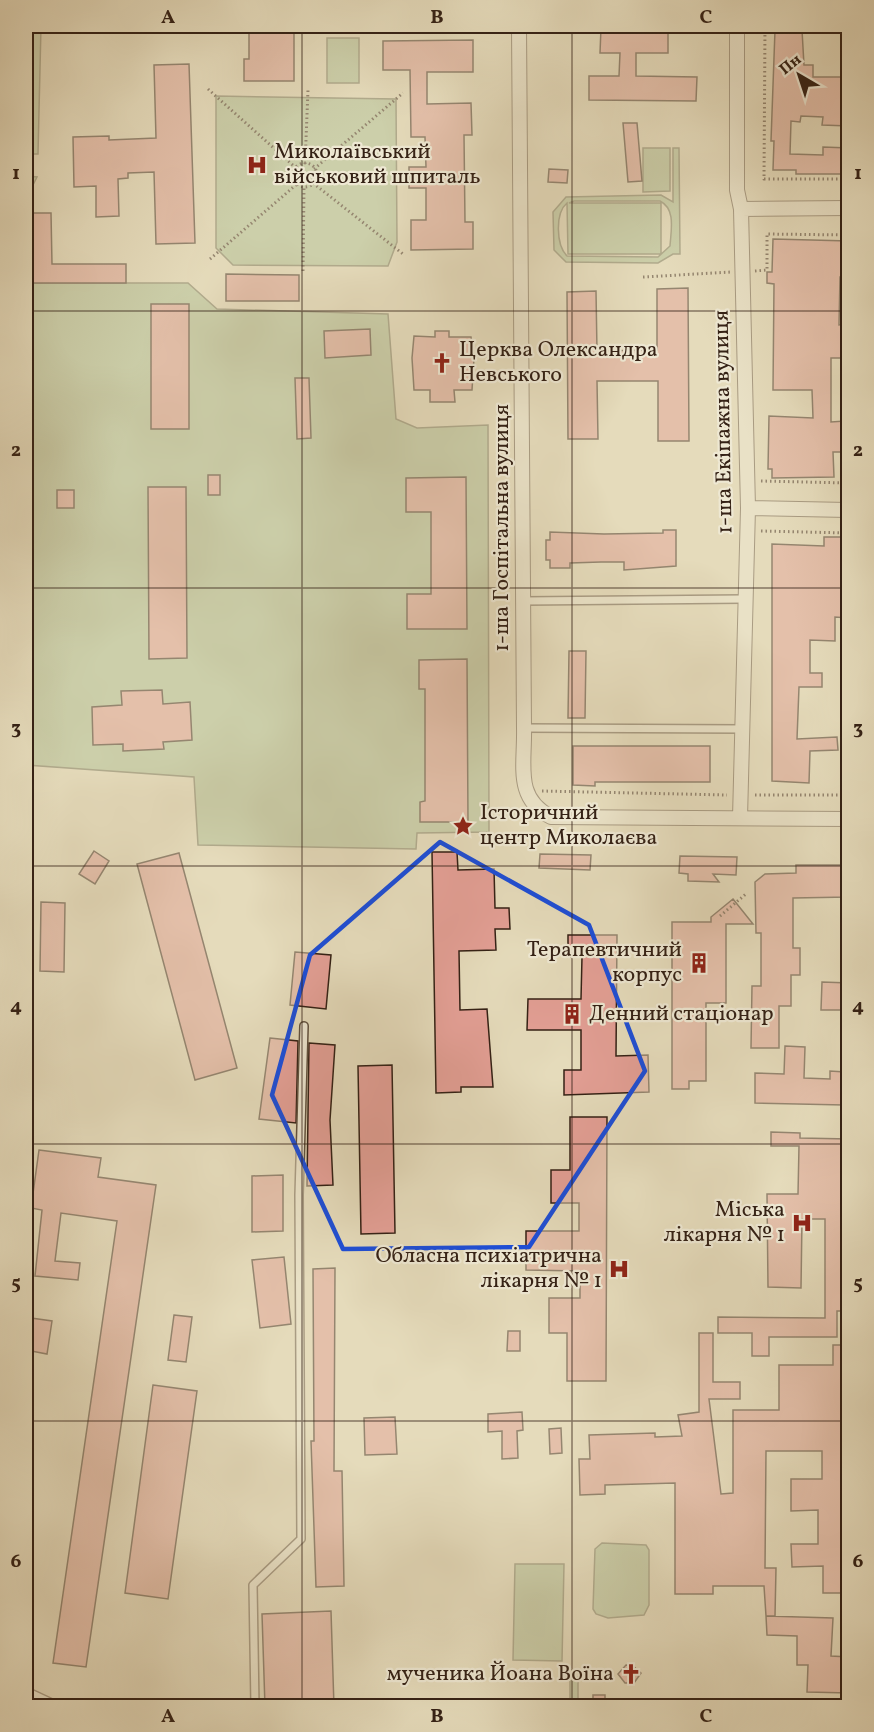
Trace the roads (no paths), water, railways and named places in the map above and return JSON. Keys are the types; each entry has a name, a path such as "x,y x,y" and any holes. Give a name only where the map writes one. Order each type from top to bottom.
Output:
{"street":[{"name":"1-ша Госпітальна вулиця","path":"519,26 524,728 527,798 537,810 551,817 740,818"},
{"name":"1-ша Екіпажна вулиця","path":"737,26 737,190 741,209 748,508 740,818"},
{"path":"741,209 849,208"},
{"path":"748,508 849,510"},
{"path":"740,818 849,819"}],"lane":[{"path":"524,601 744,599"},
{"path":"524,728 744,729"},
{"path":"255,1707 253,1585 301,1539 298,1195 304,1026"},
{"path":"26,1691 58,1707"}],"place":[{"name":"Миколаївський військовий шпиталь","path":"257,165"},
{"name":"Церква Олександра Невського","path":"442,363"},
{"name":"Історичний центр Миколаєва","path":"463,826"},
{"name":"Терапевтичний корпус","path":"699,963"},
{"name":"Денний стаціонар","path":"572,1014"},
{"name":"Міська лікарня № 1","path":"802,1223"},
{"name":"Обласна психіатрична лікарня № 1","path":"619,1269"},
{"name":"мученика Йоана Воїна","path":"631,1674"}]}
